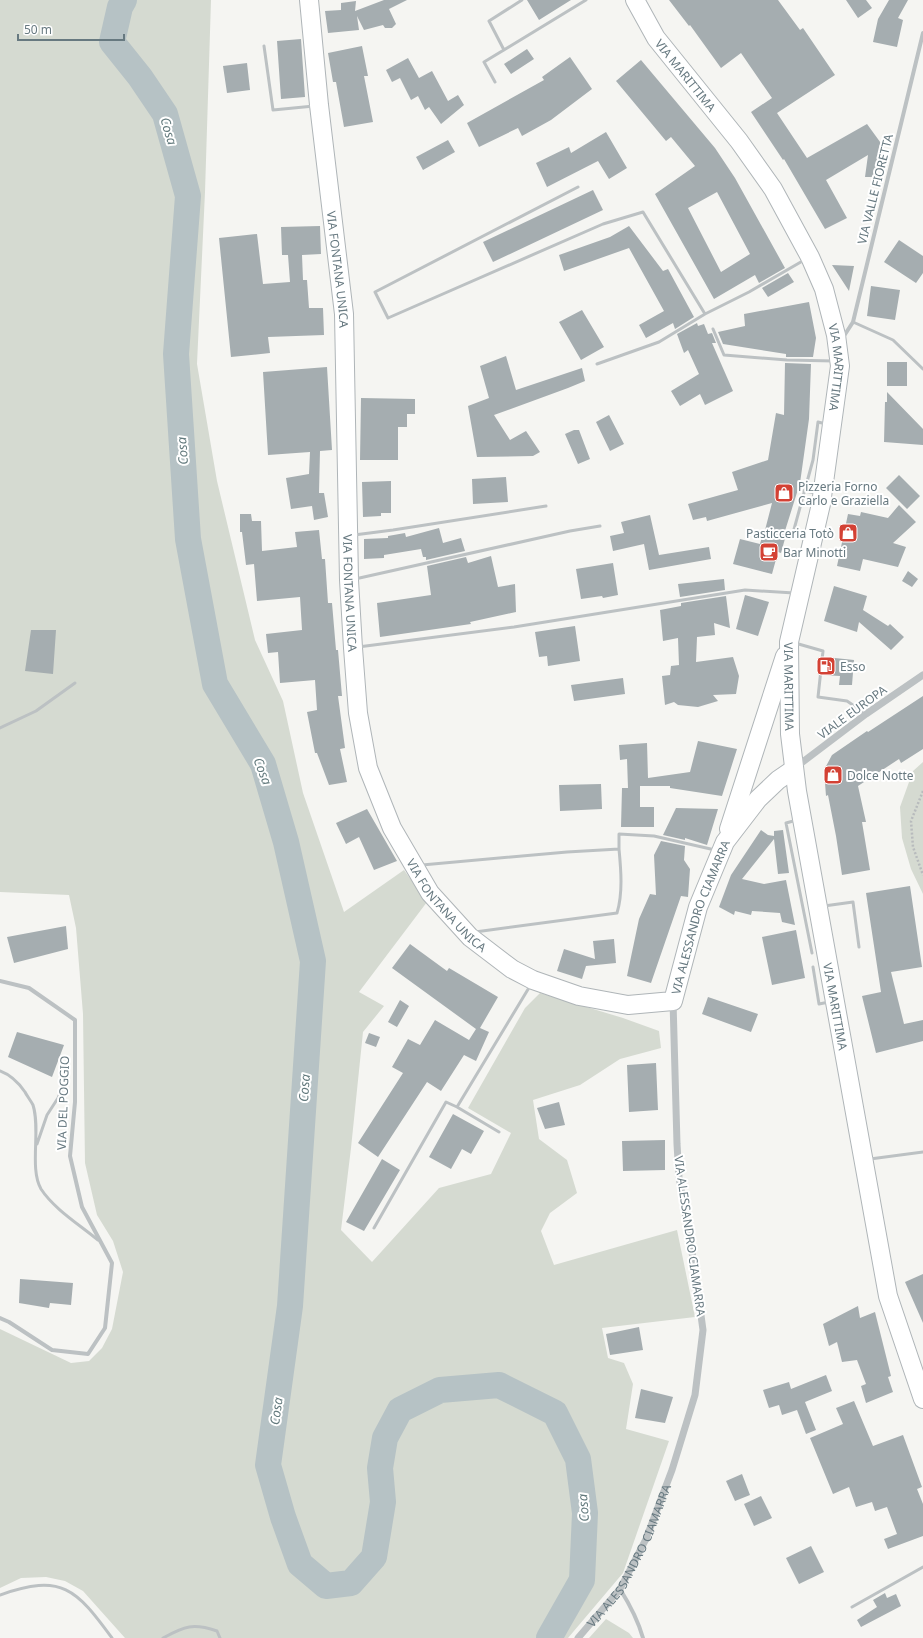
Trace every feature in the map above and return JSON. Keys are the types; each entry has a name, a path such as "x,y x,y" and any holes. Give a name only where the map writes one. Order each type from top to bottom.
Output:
{"main road":[{"name":"VIA FONTANA UNICA","path":"309,0 319,105 344,314 349,580 352,648 358,713 368,768 392,828 430,893 467,934 512,968 533,980 579,996 628,1005 673,1001"},
{"name":"VIA MARITTIMA","path":"635,0 656,38 739,141 773,189 810,257 824,289 839,353 832,426 820,461 822,494 789,642 790,734 815,915 835,1001 888,1296 923,1399"},
{"path":"723,847 789,642"},
{"name":"VIA ALESSANDRO CIAMARRA","path":"673,1001 698,906 723,847 758,799 778,780 794,769"}],"street":[{"name":"VIA VALLE FIORETTA","path":"839,353 853,322 923,33"},
{"name":"VIALE EUROPA","path":"794,769 866,714 923,674"},
{"name":"VIA DEL POGGIO","path":"0,982 29,988 75,1020 75,1102 70,1156 82,1207 112,1263 105,1328 88,1354 52,1350 9,1322 0,1318"},
{"name":"VIA ALESSANDRO CIAMARRA","path":"578,1638 620,1589 646,1539 672,1470 695,1395 703,1330 694,1264 679,1176 673,1001"},
{"path":"620,1589 635,1615 643,1638"}],"lane":[{"path":"504,50 489,21 522,0"},
{"path":"495,82 484,62 586,0"},
{"path":"264,46 272,110 319,105"},
{"path":"578,187 375,292 388,318 603,224 643,212 705,314"},
{"path":"597,364 659,342 705,314 749,292 810,257"},
{"path":"853,322 893,340 923,369"},
{"path":"713,329 724,355 787,360 839,353"},
{"path":"813,537 793,533 804,491 820,461"},
{"path":"804,491 822,494"},
{"path":"349,535 393,530 546,506"},
{"path":"349,580 570,531 600,526"},
{"path":"352,648 514,627 744,590 801,593"},
{"path":"789,642 823,651 818,696 847,701 866,714"},
{"path":"0,728 36,711 75,683"},
{"path":"467,934 498,928 617,913 619,907 621,879 619,834 654,836 723,847"},
{"path":"414,866 567,852 619,850"},
{"path":"812,953 815,915 853,902 859,946"},
{"path":"813,967 819,1004 835,1001"},
{"path":"456,1107 533,980"},
{"path":"36,1147 47,1115 58,1098 65,1081 64,1068"},
{"path":"0,1071 8,1074 21,1086 32,1104 36,1123 36,1171 41,1188 51,1202 100,1241"},
{"path":"374,1228 446,1102 499,1132"},
{"path":"864,1160 923,1152"},
{"path":"852,1607 923,1567"},
{"path":"0,1594 31,1586 53,1585 68,1590 83,1601 112,1638"},
{"path":"163,1638 185,1627 203,1626 217,1630 220,1638"}],"path":[{"path":"923,791 911,821 912,848 923,875"}],"shaded area":[{"path":"0,0 211,0 205,192 197,364 217,481 255,640 283,701 303,793 344,912 404,870 427,902 359,992 384,1006 363,1032 341,1230 372,1262 439,1188 491,1174 511,1133 468,1108 525,1008 540,993 623,1018 659,1031 661,1048 620,1059 580,1085 533,1100 539,1139 567,1160 577,1193 550,1213 541,1231 554,1265 677,1230 695,1317 602,1328 608,1358 624,1363 633,1384 626,1429 669,1441 623,1573 568,1638 125,1638 83,1591 65,1581 46,1577 21,1578 0,1588 0,1329 71,1363 89,1361 102,1348 112,1329 123,1272 113,1241 97,1215 85,1163 83,1014 76,928 69,895 0,892"},
{"path":"923,762 923,894 911,869 902,838 900,807 913,771"},
{"path":"606,1619 629,1633 633,1638 589,1638"}],"building":[{"path":"384,0 407,0 389,9 396,24 392,28 385,28 383,25 364,30 357,16 359,30 328,33 325,11 341,10 341,3 356,1 355,11"},
{"path":"527,0 571,0 539,20"},
{"path":"669,0 778,0 800,30 803,28 835,75 777,113 807,158 867,124 883,146 876,177 865,177 868,155 826,180 847,218 825,229 784,159 783,160 751,112 772,98 741,53 721,68 690,25 689,26"},
{"path":"846,0 866,0 872,8 858,18"},
{"path":"889,0 908,0 898,18 903,20 897,47 873,42 878,19"},
{"path":"301,39 305,97 281,99 277,41"},
{"path":"362,46 368,76 364,76 373,122 344,127 336,82 333,82 328,53"},
{"path":"527,49 534,59 511,74 504,64"},
{"path":"570,57 592,89 551,120 522,136 518,128 479,147 467,123 544,80 542,77"},
{"path":"408,58 419,78 432,71 448,101 458,95 464,105 441,124 429,107 425,110 418,96 411,100 400,78 392,82 386,70"},
{"path":"641,60 715,148 735,178 785,268 759,283 755,275 714,299 655,194 695,166 671,137 666,141 616,81","holes":["717,192 750,254 721,272 688,208"]},
{"path":"247,63 250,90 227,93 223,66"},
{"path":"606,132 627,168 609,179 598,161 547,187 536,163 569,147 571,153"},
{"path":"448,140 455,152 423,170 416,157"},
{"path":"593,190 603,210 493,262 483,242"},
{"path":"320,226 321,254 302,255 303,280 307,280 309,308 323,308 324,335 268,337 270,353 231,357 219,238 257,234 263,284 290,282 288,255 282,255 281,227"},
{"path":"629,226 663,271 668,269 694,317 675,329 673,323 646,338 639,325 664,311 629,248 564,271 559,255 610,237"},
{"path":"899,240 923,256 923,273 916,283 884,262"},
{"path":"832,265 854,266 849,291"},
{"path":"788,273 794,282 768,297 762,288"},
{"path":"871,286 900,290 895,320 867,316"},
{"path":"809,302 816,338 813,357 786,357 786,354 723,344 718,332 745,326 744,314"},
{"path":"582,310 604,347 581,360 559,322"},
{"path":"697,323 698,326 704,324 708,334 712,333 716,343 712,343 733,391 705,405 700,394 680,406 671,391 699,374 688,350 684,353 677,334"},
{"path":"506,356 516,390 582,368 585,381 494,415 510,440 526,431 540,452 533,456 477,457 468,406 489,398 480,366"},
{"path":"887,362 907,362 907,386 887,386"},
{"path":"785,363 811,364 809,419 800,483 784,534 786,535 781,553 778,552 772,574 733,564 740,539 760,544 772,503 707,521 706,517 693,520 688,504 738,490 732,472 768,460 776,413 784,415"},
{"path":"327,367 332,450 320,451 319,493 324,493 328,517 314,520 312,506 291,509 286,478 309,474 310,452 268,455 263,372"},
{"path":"887,392 923,429 923,445 884,442 885,402 887,402"},
{"path":"361,398 415,399 415,414 407,414 407,427 398,427 398,460 360,460"},
{"path":"609,415 624,444 610,451 596,422"},
{"path":"574,430 579,430 590,459 578,464 565,434"},
{"path":"899,475 920,496 907,509 886,488"},
{"path":"506,477 508,502 473,504 472,479"},
{"path":"391,481 391,513 381,513 381,516 363,517 362,482"},
{"path":"899,505 916,522 893,543 906,547 898,567 863,559 860,571 837,566 848,514 860,516 861,512 888,518"},
{"path":"240,514 251,514 252,521 261,521 262,551 297,547 295,532 319,530 322,559 325,559 328,603 332,603 336,650 338,650 342,696 338,696 345,748 340,749 347,782 329,785 317,753 315,753 307,712 317,710 315,680 280,683 278,652 268,653 266,634 302,630 300,597 257,601 254,564 246,565 242,532 240,532"},
{"path":"650,515 659,555 709,547 711,559 649,570 644,544 613,551 610,536 624,533 621,522"},
{"path":"439,528 443,543 461,538 465,551 426,560 426,557 423,557 421,549 384,555 384,558 364,559 364,539 388,538 388,536 405,533 406,537"},
{"path":"491,556 498,587 515,584 516,612 470,622 471,624 380,637 377,603 431,595 427,566 466,557 468,563"},
{"path":"613,563 618,595 603,598 602,596 581,599 576,569"},
{"path":"908,571 918,579 912,587 902,581"},
{"path":"724,579 725,590 680,597 678,584"},
{"path":"834,586 867,596 863,610 888,626 890,624 904,637 891,650 859,622 857,632 824,621"},
{"path":"745,595 769,602 758,636 736,629"},
{"path":"726,596 730,628 714,623 715,635 697,637 696,662 733,657 739,676 736,694 713,695 718,701 698,707 678,705 674,702 665,705 662,676 670,675 671,666 679,665 678,638 663,641 660,610 681,606 681,603"},
{"path":"575,626 580,661 548,666 547,656 539,657 535,632"},
{"path":"31,630 56,630 53,674 25,671"},
{"path":"825,657 854,660 852,685 839,685 840,676 823,675"},
{"path":"623,678 625,694 574,701 571,685"},
{"path":"923,696 923,749 901,763 899,759 858,786 866,822 862,822 870,870 842,875 828,795 826,796 824,770 832,755"},
{"path":"698,741 737,749 722,796 670,788 670,786 640,786 640,807 654,807 654,827 621,827 622,788 628,788 627,759 620,760 619,745 647,743 648,778 690,772"},
{"path":"601,784 602,809 560,811 559,785"},
{"path":"676,808 718,809 707,845 685,838 685,840 663,835"},
{"path":"367,809 397,861 374,870 359,837 346,844 336,823"},
{"path":"761,830 768,835 774,836 774,831 783,830 789,873 778,874 774,839 742,879 764,884 786,880 795,925 782,922 780,913 752,911 751,915 735,911 734,915 719,907 731,875"},
{"path":"661,841 685,846 684,860 690,869 688,897 681,896 651,983 627,976 639,919 650,894 656,895 654,855"},
{"path":"910,886 922,967 891,972 904,1024 923,1020 923,1041 876,1053 862,996 881,992 866,893"},
{"path":"66,926 68,949 14,963 7,937"},
{"path":"796,930 805,978 772,985 762,937"},
{"path":"614,939 616,963 586,966 582,979 557,971 564,949 595,959 593,941"},
{"path":"410,944 447,971 449,968 498,997 480,1028 489,1032 476,1061 464,1055 441,1091 427,1082 378,1157 358,1143 403,1073 392,1067 408,1039 420,1045 435,1020 469,1040 476,1029 392,968"},
{"path":"708,997 758,1014 751,1032 702,1014"},
{"path":"400,1000 409,1006 397,1027 388,1022"},
{"path":"17,1032 64,1045 52,1077 8,1057"},
{"path":"369,1033 380,1037 376,1047 365,1043"},
{"path":"656,1063 658,1110 629,1112 627,1065"},
{"path":"559,1102 565,1125 545,1129 537,1108"},
{"path":"453,1114 484,1131 471,1154 462,1149 451,1169 429,1157"},
{"path":"665,1140 665,1170 623,1171 622,1141"},
{"path":"382,1159 400,1170 364,1231 346,1222"},
{"path":"923,1274 923,1323 905,1282"},
{"path":"20,1279 73,1283 71,1305 50,1303 49,1308 19,1303"},
{"path":"858,1306 860,1318 875,1312 891,1376 888,1377 893,1392 866,1403 861,1386 866,1384 857,1360 842,1362 837,1342 829,1346 823,1324"},
{"path":"639,1327 643,1350 610,1355 606,1334"},
{"path":"826,1375 832,1391 805,1402 816,1430 806,1434 797,1410 782,1415 779,1405 769,1408 763,1390 789,1382 791,1389"},
{"path":"641,1389 673,1397 665,1423 635,1418"},
{"path":"854,1401 873,1446 903,1435 922,1487 917,1489 923,1504 923,1536 888,1549 884,1539 897,1534 887,1507 875,1511 872,1502 856,1507 849,1487 833,1494 810,1438 843,1424 836,1408"},
{"path":"742,1474 750,1495 735,1501 726,1481"},
{"path":"761,1496 772,1518 754,1526 744,1504"},
{"path":"811,1546 824,1572 799,1584 786,1558"},
{"path":"885,1593 887,1598 896,1594 901,1606 861,1627 857,1620 877,1607 873,1600"}],"waterway":[{"name":"Cosa","path":"124,0 120,7 112,42 140,77 165,114 188,196 176,354 188,539 215,684 263,764 286,842 313,961 290,1306 268,1465 283,1517 300,1564 326,1586 351,1583 374,1557 383,1502 380,1468 385,1438 400,1410 440,1390 499,1385 555,1413 578,1459 585,1513 582,1580 549,1638"}],"place":[{"name":"Pizzeria Forno Carlo e Graziella","path":"784,493"},
{"name":"Pasticceria Totò","path":"848,533"},
{"name":"Bar Minotti","path":"769,552"},
{"name":"Esso","path":"826,666"},
{"name":"Dolce Notte","path":"833,775"}]}
